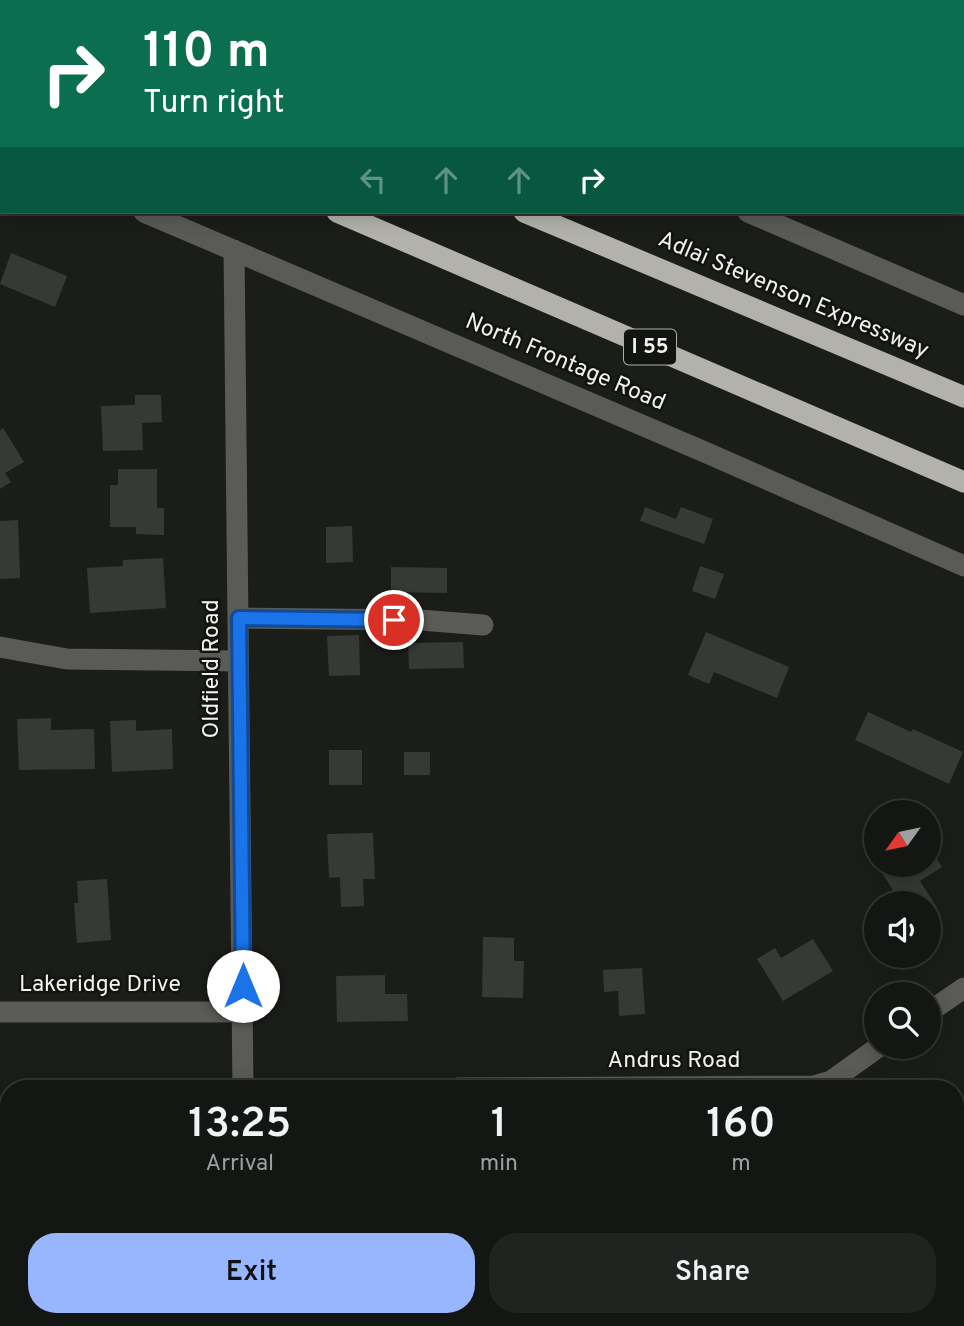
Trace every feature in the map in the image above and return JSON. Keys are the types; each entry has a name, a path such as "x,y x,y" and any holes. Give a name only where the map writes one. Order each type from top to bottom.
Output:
{"highway":[{"name":"I 55","path":"342,214 964,482"},
{"name":"Adlai Stevenson Expressway","path":"529,214 964,397"}],"street":[{"name":"North Frontage Road","path":"149,214 964,566"},
{"path":"753,214 964,305"},
{"name":"Oldfield Road","path":"234,250 243,1080"},
{"path":"239,618 420,620 483,625"},
{"path":"0,647 67,659 238,661"},
{"path":"941,1004 964,988"},
{"name":"Lakeridge Drive","path":"0,1012 243,1012"},
{"name":"Andrus Road","path":"832,1080 864,1057"}],"building":[{"path":"11,253 67,276 55,307 0,284"},
{"path":"135,395 161,395 162,422 142,423 143,450 103,451 101,406 135,405"},
{"path":"3,428 24,462 5,473 11,482 0,489 0,430"},
{"path":"118,469 157,469 157,508 164,508 164,535 136,534 136,527 110,527 110,485 118,485"},
{"path":"645,507 676,519 681,507 713,519 704,544 640,521"},
{"path":"18,520 20,578 0,579 0,521"},
{"path":"352,526 353,562 326,563 326,527"},
{"path":"163,558 166,608 90,613 87,568 123,566 123,560"},
{"path":"700,566 724,574 715,599 692,591"},
{"path":"391,567 447,568 447,593 391,592"},
{"path":"706,632 789,667 777,698 714,672 709,684 688,675"},
{"path":"359,635 360,675 329,676 327,636"},
{"path":"463,642 464,668 409,669 408,643"},
{"path":"868,712 963,752 949,784 855,740"},
{"path":"51,718 51,730 94,729 95,769 19,770 17,719"},
{"path":"136,720 136,731 172,729 173,769 112,772 110,721"},
{"path":"329,750 362,750 362,785 329,785"},
{"path":"404,752 430,752 430,775 404,775"},
{"path":"373,833 375,879 363,879 364,906 341,907 340,877 329,878 327,834"},
{"path":"885,877 926,877 920,881 926,891 893,891"},
{"path":"107,879 111,940 77,943 74,903 78,903 77,881"},
{"path":"483,937 514,938 514,961 524,961 523,998 482,997"},
{"path":"813,939 833,971 783,1001 757,959 775,948 781,958"},
{"path":"642,968 645,1014 619,1016 618,991 604,992 603,970"},
{"path":"385,975 385,994 407,994 408,1021 337,1022 336,976"}],"route":[{"path":"243,986 239,618 394,620"}]}
